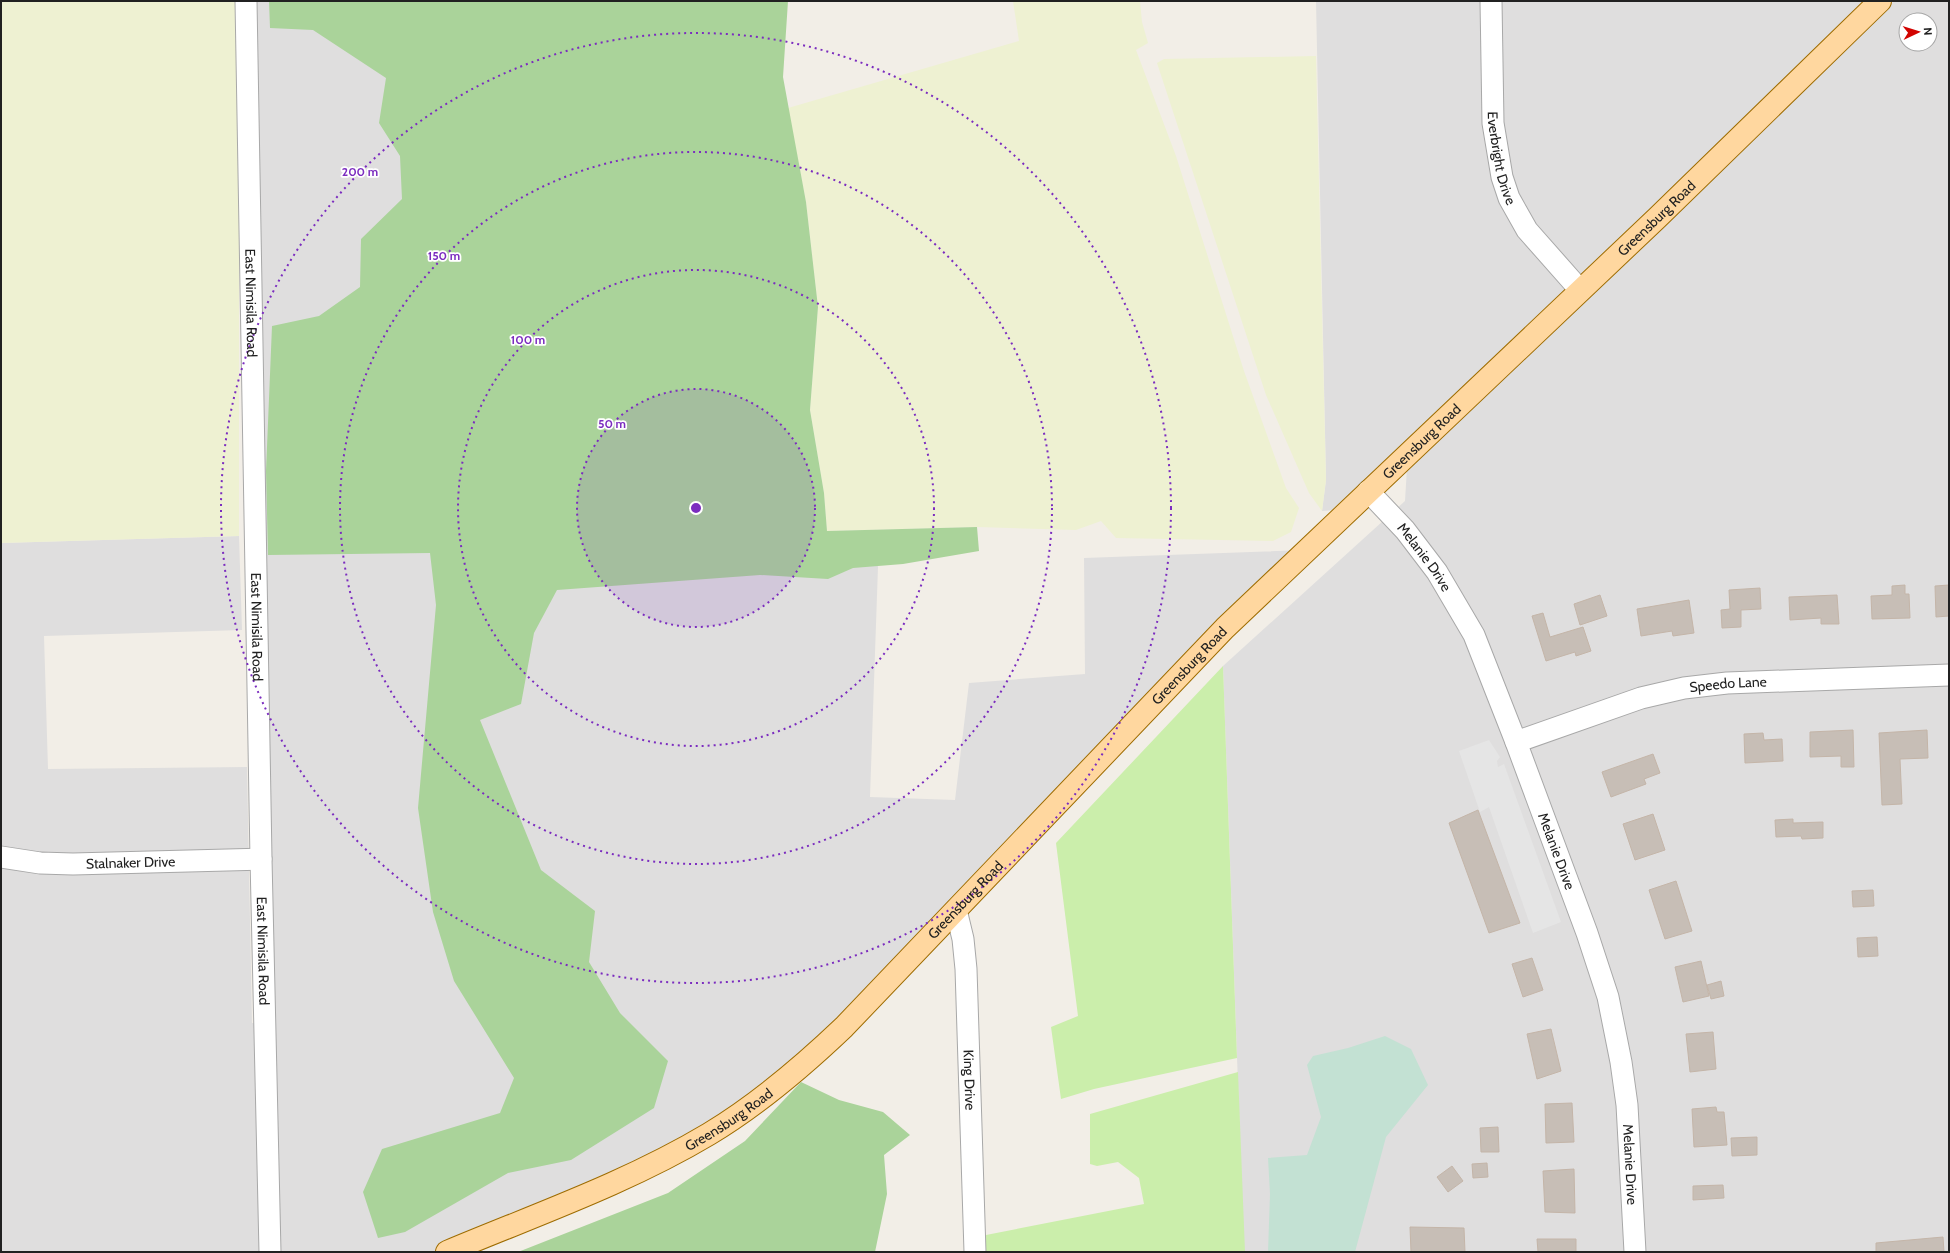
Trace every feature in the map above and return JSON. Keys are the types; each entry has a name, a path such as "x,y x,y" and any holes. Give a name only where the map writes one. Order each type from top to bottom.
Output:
{"main road":[{"name":"Greensburg Road","path":"447,1252 627,1176 709,1134 751,1107 782,1083 829,1042 1225,628 1656,218 1880,1"}],"street":[{"name":"East Nimisila Road","path":"246,1 261,859 270,1252"},
{"name":"Everbright Drive","path":"1491,1 1493,123 1502,176 1509,198 1528,230 1580,290"},
{"name":"Melanie Drive","path":"1368,491 1406,530 1437,572 1474,635 1516,742 1587,933 1608,997 1621,1062 1627,1105 1635,1252"},
{"name":"Speedo Lane","path":"1516,742 1641,698 1684,688 1727,683 1949,676"},
{"name":"Stalnaker Drive","path":"1,857 40,863 73,864 261,859"},
{"name":"King Drive","path":"956,910 963,939 966,970 975,1252"}],"shaded area":[{"path":"246,1 743,1 775,543 879,538 870,797 955,800 969,683 1085,674 1084,558 1306,550 751,1107 447,1252 1,1252 1,543 239,536 242,630 44,636 48,769 247,767 252,1023 264,1023"},
{"path":"1316,1 1880,1 1349,509 1322,511 1326,480"},
{"path":"1894,1 1949,1 1949,1252 1244,1252 1223,666 1405,501 1407,468"},
{"path":"1489,740 1500,757 1497,761 1498,767 1504,764 1561,922 1533,933 1489,807 1480,812 1459,751"}],"green space":[{"path":"1,1 236,1 239,127 239,536 1,543"},
{"path":"269,1 788,1 783,77 806,202 818,307 810,410 824,493 827,531 977,527 979,551 903,564 853,568 828,579 760,575 557,590 534,633 521,704 480,720 541,870 595,911 589,962 620,1013 668,1061 654,1108 571,1160 508,1173 405,1232 378,1238 363,1192 382,1149 500,1113 514,1078 454,981 433,912 418,808 436,605 430,553 268,555 266,471 272,326 319,316 360,287 361,239 402,199 400,156 379,123 386,78 313,30 270,28"},
{"path":"1013,1 1140,1 1142,22 1148,43 1136,50 1176,156 1244,371 1286,488 1299,508 1291,532 1273,541 1116,538 1101,521 1076,530 977,527 827,531 824,493 810,410 818,307 806,202 788,108 1019,41"},
{"path":"1316,56 1326,480 1322,511 1309,493 1266,395 1157,63 1164,59"},
{"path":"1223,666 1237,1058 1094,1089 1061,1099 1051,1027 1078,1016 1056,843"},
{"path":"1385,1036 1411,1049 1428,1085 1386,1137 1355,1252 1268,1252 1270,1194 1268,1158 1307,1155 1321,1117 1307,1065 1313,1056 1348,1048"},
{"path":"1238,1072 1245,1252 986,1252 986,1235 1144,1204 1139,1178 1118,1162 1097,1166 1090,1164 1090,1114"},
{"path":"801,1082 839,1100 883,1112 910,1135 884,1155 887,1194 875,1252 518,1252 668,1193 745,1141"}],"building":[{"path":"1905,585 1905,594 1909,594 1910,618 1872,619 1871,596 1892,595 1892,586"},
{"path":"1949,585 1949,616 1936,617 1935,586"},
{"path":"1760,588 1761,609 1741,610 1741,627 1722,628 1721,610 1730,609 1729,590"},
{"path":"1600,595 1607,616 1580,625 1574,604"},
{"path":"1837,595 1839,624 1821,624 1821,618 1790,620 1789,597"},
{"path":"1689,600 1694,633 1673,636 1672,631 1641,636 1637,609"},
{"path":"1543,613 1550,637 1583,627 1591,651 1576,656 1575,652 1546,661 1532,616"},
{"path":"1853,730 1854,767 1841,767 1841,756 1810,757 1810,732"},
{"path":"1927,730 1928,758 1900,759 1902,804 1882,805 1879,733"},
{"path":"1763,733 1764,740 1782,739 1783,761 1745,763 1744,734"},
{"path":"1653,754 1660,773 1644,779 1646,784 1611,797 1602,772"},
{"path":"1478,810 1520,923 1489,933 1449,823"},
{"path":"1653,814 1665,850 1635,860 1623,824"},
{"path":"1793,819 1793,823 1823,822 1823,838 1802,839 1801,836 1776,837 1775,820"},
{"path":"1676,881 1692,931 1665,939 1649,890"},
{"path":"1873,890 1874,906 1853,907 1852,891"},
{"path":"1877,937 1878,956 1858,957 1857,938"},
{"path":"1532,958 1543,990 1523,997 1512,964"},
{"path":"1701,961 1709,996 1683,1002 1675,967"},
{"path":"1721,981 1724,996 1711,999 1707,985"},
{"path":"1551,1029 1561,1071 1537,1079 1527,1034"},
{"path":"1713,1032 1716,1069 1690,1072 1686,1034"},
{"path":"1572,1103 1574,1142 1546,1143 1545,1104"},
{"path":"1716,1107 1717,1112 1724,1112 1727,1145 1694,1147 1692,1109"},
{"path":"1498,1127 1499,1152 1481,1152 1480,1128"},
{"path":"1757,1137 1757,1155 1732,1156 1731,1138"},
{"path":"1487,1163 1488,1177 1473,1178 1472,1164"},
{"path":"1452,1166 1463,1181 1448,1192 1437,1177"},
{"path":"1574,1169 1575,1213 1545,1212 1543,1171"},
{"path":"1723,1185 1724,1198 1693,1200 1693,1186"},
{"path":"1410,1227 1464,1228 1465,1252 1411,1252"},
{"path":"1943,1237 1944,1252 1876,1252 1876,1243"},
{"path":"1537,1239 1576,1239 1576,1252 1538,1252"}]}
